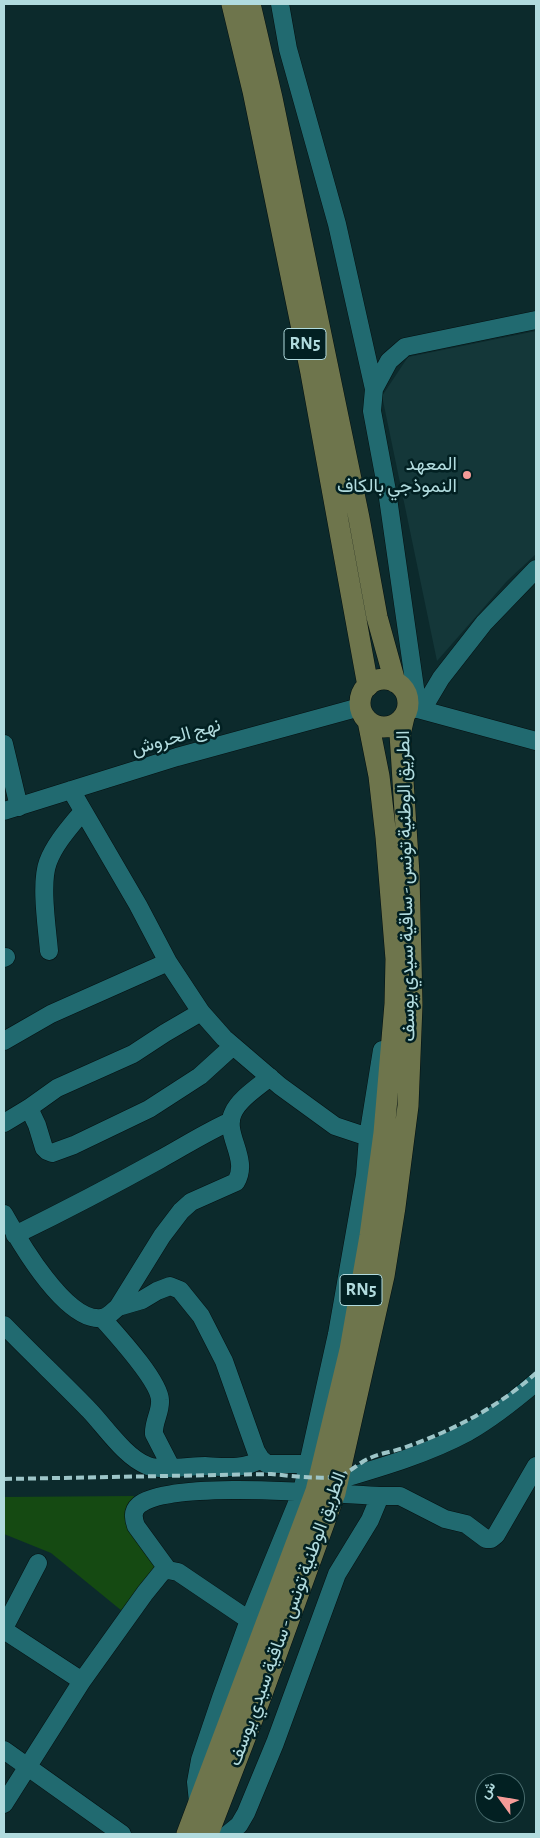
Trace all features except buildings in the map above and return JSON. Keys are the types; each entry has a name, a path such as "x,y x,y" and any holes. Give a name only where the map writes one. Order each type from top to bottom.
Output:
{"main road":[{"name":"RN5","path":"232,4 253,90 311,373 368,686"},
{"name":"RN5","path":"250,4 274,108 359,518 377,617 396,682 404,689 413,711"},
{"path":"396,682 381,680 368,686 361,699 364,714 375,726 391,726 413,711"},
{"name":"الطريق الوطنية تونس - ساقية سيدي يوسف","path":"208,1834 262,1694 323,1478 384,1276 408,1106 412,973 410,874 400,734 413,711"},
{"name":"الطريق الوطنية تونس - ساقية سيدي يوسف","path":"187,1834 323,1478 350,1350 373,1218 384,1133 395,1004 396,960 379,776 364,714"}],"street":[{"path":"280,4 288,49 337,224 374,389 372,411 390,510 413,711"},
{"path":"374,389 389,361 405,348 536,320"},
{"path":"413,711 479,630 536,569"},
{"path":"413,711 536,742"},
{"name":"نهج الحروش","path":"11,809 187,755 364,714"},
{"path":"4,744 11,809"},
{"path":"71,790 138,905 168,962 201,1012 234,1046 270,1077 335,1126 368,1137"},
{"path":"49,951 45,902 45,878 48,862 61,840 83,811"},
{"path":"4,1041 50,1014 168,962"},
{"path":"198,1805 196,1782 200,1760 249,1620 323,1478 337,1334 365,1175 368,1137 385,1034 395,1004"},
{"path":"4,1123 29,1108 56,1088 133,1054 201,1012"},
{"path":"29,1108 37,1125 44,1148 52,1153 74,1145 149,1109 200,1076 234,1046"},
{"path":"4,1214 15,1234 47,1281 64,1301 92,1317 102,1318 110,1315 118,1307 162,1236 181,1211 191,1202 230,1186 239,1178 238,1147 231,1130 230,1121 233,1112 240,1102 270,1077"},
{"path":"15,1234 80,1203 230,1121"},
{"path":"118,1307 142,1300 170,1286 184,1294 201,1316 224,1361 253,1444 261,1459 267,1464 323,1478 380,1496 400,1496 445,1519 466,1524 486,1539 491,1539 496,1535 536,1466"},
{"path":"102,1318 140,1364 160,1395 160,1405 154,1434 171,1467"},
{"path":"4,1325 133,1456 146,1466 154,1468 248,1466 261,1459"},
{"path":"168,1570 136,1526 134,1513 137,1506 149,1498 192,1491 323,1478 399,1462 468,1431 496,1413 536,1382"},
{"path":"228,1834 239,1825 246,1813 275,1744 337,1574 370,1520 380,1496"},
{"path":"38,1563 4,1629 82,1681"},
{"path":"4,1804 82,1681 162,1572 168,1570 178,1572 249,1620"},
{"path":"4,1750 122,1834"}],"shaded area":[{"name":"المعهد النموذجي بالكاف","path":"536,331 536,554 507,581 437,661 382,396 408,357"}],"green space":[{"path":"134,1496 130,1508 168,1558 122,1611 51,1553 4,1534 4,1497"}],"railway":[{"path":"4,1479 271,1474 336,1477 345,1474 374,1456 421,1442 456,1426 506,1397 536,1373"}],"place":[{"name":"المعهد النموذجي بالكاف","path":"467,475"}]}
